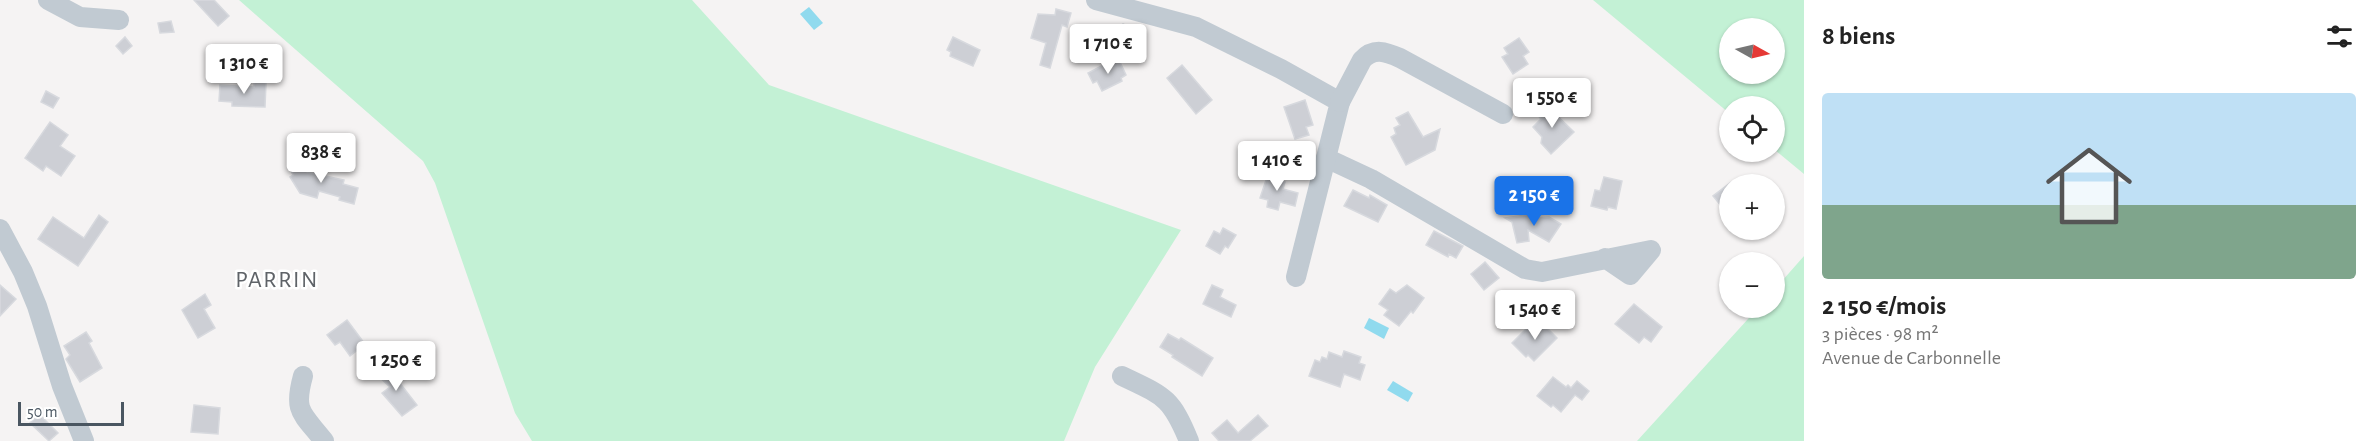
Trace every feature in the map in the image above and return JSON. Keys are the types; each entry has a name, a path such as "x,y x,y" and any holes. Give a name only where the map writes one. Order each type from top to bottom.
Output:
{"street":[{"path":"48,0 80,17 119,20"},
{"path":"1096,0 1196,27 1281,69 1340,102"},
{"path":"1296,277 1340,102 1366,56 1382,51 1400,58 1503,114"},
{"path":"1326,158 1371,179 1525,269 1542,272 1605,258"},
{"path":"0,229 23,272 37,306 62,386 84,441"},
{"path":"303,376 297,396 298,406 324,441"},
{"path":"1122,376 1163,396 1171,405 1189,441"}],"green space":[{"path":"239,0 692,0 769,85 1181,230 1095,367 1064,441 532,441 515,413 435,183 423,161"},
{"path":"1593,0 1804,0 1804,174 1785,158 1785,96 1719,96 1719,105"},
{"path":"1804,256 1804,441 1637,441 1749,318 1785,318 1785,278"}],"water":[{"path":"809,7 823,23 814,30 800,14"},
{"path":"1369,318 1389,328 1384,339 1364,328"},
{"path":"1393,381 1413,393 1408,402 1387,390"}],"building":[{"path":"194,0 214,0 229,16 218,26"},
{"path":"1056,9 1071,13 1067,27 1062,25 1050,68 1040,65 1046,43 1031,38 1038,14 1055,15"},
{"path":"171,21 174,32 160,33 158,23"},
{"path":"1123,24 1133,29 1128,39 1117,34"},
{"path":"125,37 132,46 123,54 116,46"},
{"path":"953,37 980,50 973,66 950,56 951,52 947,50"},
{"path":"1519,38 1529,52 1523,56 1528,64 1513,74 1502,57 1508,54 1504,48"},
{"path":"1119,60 1126,75 1121,78 1122,81 1102,91 1097,81 1093,83 1088,73"},
{"path":"1182,65 1212,100 1196,114 1167,78"},
{"path":"254,80 266,83 265,107 232,106 232,102 219,101 220,85 254,87"},
{"path":"46,91 59,98 53,108 41,102"},
{"path":"1305,100 1313,125 1306,127 1309,135 1295,139 1284,107"},
{"path":"1545,104 1574,132 1551,154 1541,143 1542,137 1533,127 1541,119 1535,112"},
{"path":"1408,112 1423,137 1440,129 1435,150 1406,165 1391,137 1396,134 1394,128 1400,125 1396,118"},
{"path":"50,122 68,135 60,146 75,156 61,176 46,166 43,171 25,158"},
{"path":"300,159 307,172 344,180 343,184 358,188 354,204 319,191 317,198 300,193 290,177 293,175 288,165"},
{"path":"1269,171 1283,174 1281,181 1285,182 1283,189 1298,193 1295,206 1280,202 1278,210 1267,207 1268,200 1260,198"},
{"path":"1604,177 1622,181 1616,209 1608,207 1607,210 1591,206 1595,190 1600,191"},
{"path":"1353,190 1369,198 1370,195 1387,205 1378,222 1344,206"},
{"path":"1719,191 1719,203 1713,196"},
{"path":"1534,214 1535,218 1549,217 1561,224 1549,242 1528,230 1529,241 1517,243 1512,222 1505,218"},
{"path":"99,215 108,222 78,266 38,239 53,217 84,238"},
{"path":"1223,228 1236,235 1228,248 1225,246 1220,254 1206,246 1214,231 1220,234"},
{"path":"1434,231 1463,246 1456,258 1449,254 1448,257 1426,245"},
{"path":"1485,262 1499,278 1484,290 1471,274"},
{"path":"0,285 16,299 0,316"},
{"path":"1212,285 1223,290 1220,297 1236,305 1231,317 1203,304"},
{"path":"1407,285 1424,298 1399,326 1384,315 1388,310 1379,304 1390,289 1396,293"},
{"path":"205,294 211,305 204,309 215,328 198,338 182,310"},
{"path":"1634,304 1662,327 1651,342 1644,337 1639,343 1615,324"},
{"path":"347,320 365,344 350,356 340,342 335,345 327,335"},
{"path":"1540,321 1557,338 1534,361 1528,355 1526,357 1512,343 1527,328 1530,331"},
{"path":"86,332 92,341 89,343 102,368 80,382 66,359 70,355 64,346"},
{"path":"1168,334 1179,340 1181,338 1213,358 1202,376 1160,347"},
{"path":"1344,351 1361,357 1359,363 1365,365 1360,380 1344,374 1340,387 1309,376 1315,360 1320,362 1322,357 1327,359 1329,352 1342,357"},
{"path":"385,364 417,405 402,416 382,393 390,387 375,373"},
{"path":"1553,377 1571,388 1577,381 1589,391 1582,400 1575,395 1561,412 1537,396"},
{"path":"194,405 220,408 218,434 191,432"},
{"path":"39,414 58,433 49,441 30,423"},
{"path":"1258,415 1268,426 1250,441 1219,441 1212,433 1227,420 1238,433"}],"district":[{"name":"PARRIN","path":"277,280"}]}
